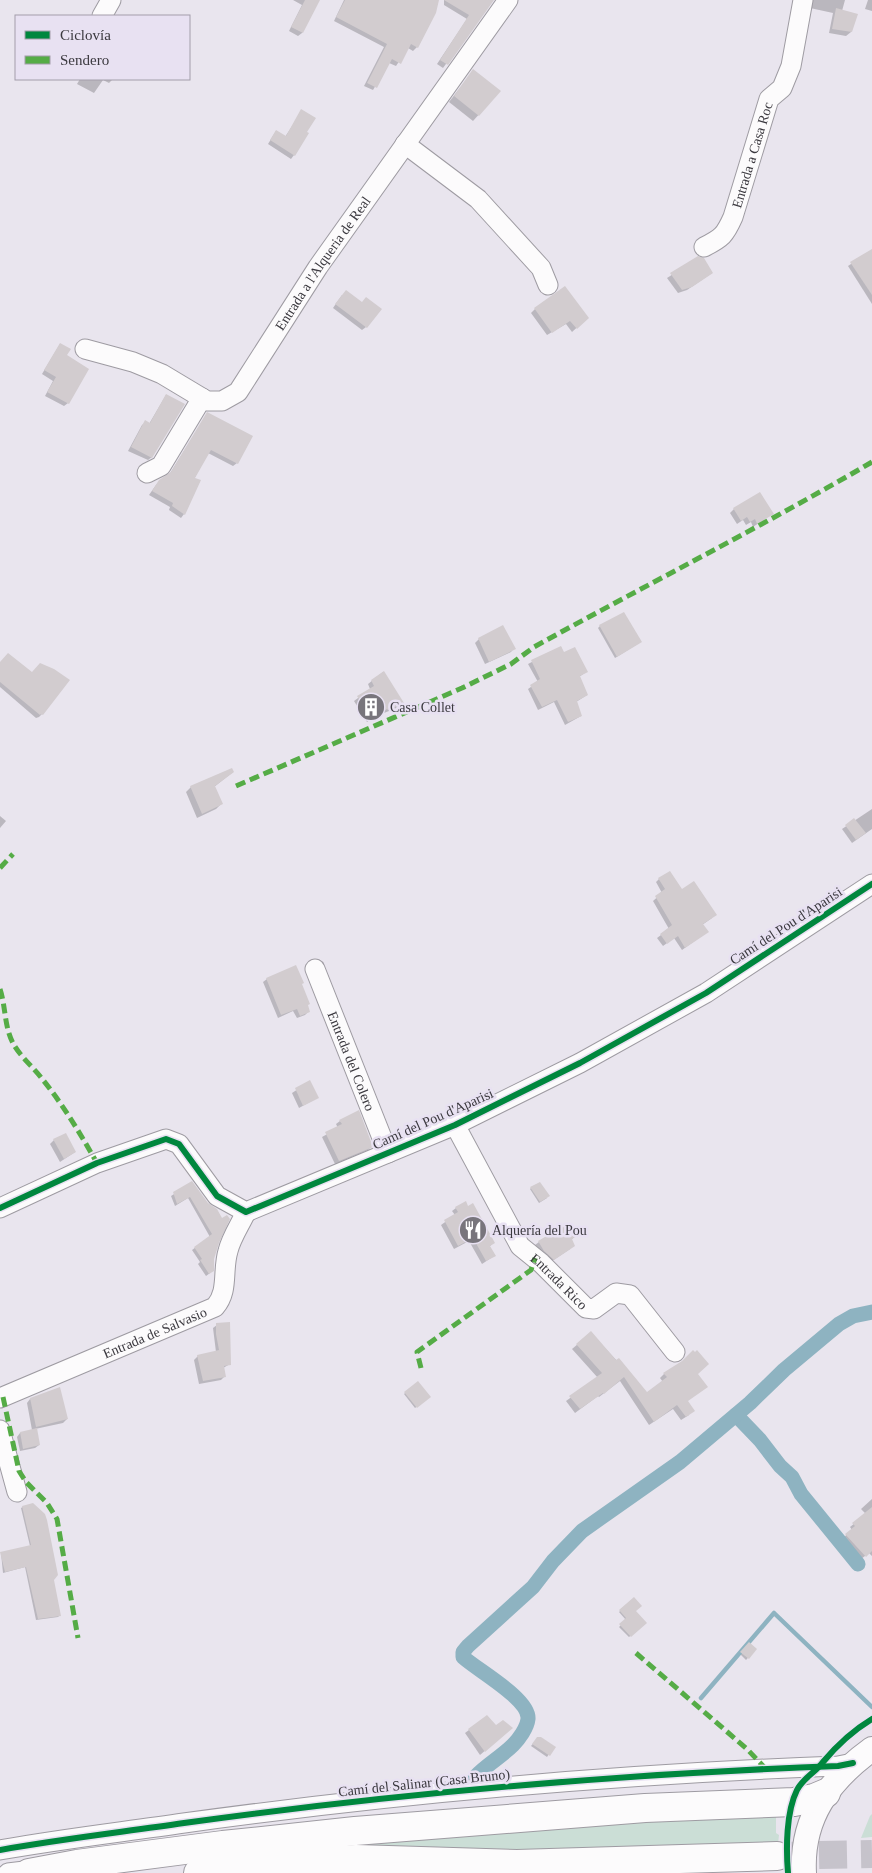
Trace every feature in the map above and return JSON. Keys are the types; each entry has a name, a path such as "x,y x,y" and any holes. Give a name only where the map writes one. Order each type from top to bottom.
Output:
{"highway":[{"path":"29,1873 77,1864 223,1845 356,1831 645,1808 794,1802 814,1798 826,1792"},
{"path":"198,1873 254,1865 356,1860 517,1864 777,1856"}],"main road":[{"path":"804,1873 805,1840 816,1811 826,1792 863,1756"}],"street":[{"path":"102,15 110,0"},
{"name":"Entrada a l'Alqueria de Real","path":"85,349 133,362 162,374 207,401 222,401 238,392 318,267 508,0"},
{"name":"Entrada a Casa Roc","path":"704,247 719,240 726,233 733,217 769,99 782,88 791,66 803,0"},
{"path":"405,144 478,199 541,268 548,285"},
{"path":"147,473 161,466 202,398"},
{"name":"Camí del Pou d'Aparisi","path":"246,1212 455,1125 580,1064 706,993 872,884"},
{"name":"Entrada del Colero","path":"315,969 388,1153"},
{"name":"Entrada Rico","path":"455,1125 520,1246 541,1263 586,1308 594,1309 616,1293 630,1295 675,1352"},
{"path":"0,1208 97,1163 166,1139 179,1144 217,1196 246,1212"},
{"name":"Entrada de Salvasio","path":"0,1398 214,1307 221,1300 224,1291 228,1251 246,1212"},
{"path":"0,1430 17,1492"},
{"name":"Camí del Salinar (Casa Bruno)","path":"0,1850 250,1814 439,1792 684,1774 838,1766 863,1756"},
{"path":"8,1873 77,1864"}],"green space":[{"path":"872,1814 872,1837 861,1838 870,1816"},
{"path":"776,1815 776,1833 779,1835 778,1844 605,1850 430,1848 181,1859 564,1824"}],"building":[{"path":"305,0 320,0 303,33 291,27"},
{"path":"345,0 439,0 436,13 418,48 411,44 401,64 392,59 377,88 367,83 387,44 336,17"},
{"path":"444,0 494,0 448,65 440,60 469,15"},
{"path":"836,8 858,14 852,32 832,29"},
{"path":"473,69 501,91 479,116 454,96"},
{"path":"301,109 316,118 295,156 270,140 276,130 286,136"},
{"path":"872,249 872,295 850,262"},
{"path":"698,256 704,258 713,273 692,287 682,290 670,273"},
{"path":"565,286 589,318 577,329 570,321 552,333 534,308"},
{"path":"346,290 362,302 366,297 382,309 367,328 335,304"},
{"path":"60,343 71,349 67,355 89,369 69,404 47,392 56,377 44,370"},
{"path":"166,394 185,404 152,458 131,447 145,420 150,423"},
{"path":"207,412 253,436 238,464 211,450 195,478 201,480 185,515 172,506 173,503 152,491 159,480 171,472"},
{"path":"760,492 774,514 757,524 755,519 750,522 747,517 741,521 733,508"},
{"path":"624,612 642,642 617,657 599,625"},
{"path":"503,625 516,649 489,662 478,638"},
{"path":"561,646 564,652 575,647 588,672 580,676 588,695 577,701 582,716 568,722 557,700 542,707 530,685 540,679 531,660"},
{"path":"8,653 32,672 40,663 54,669 70,680 43,715 40,715 0,682 0,662"},
{"path":"384,671 404,703 387,709 371,719 357,696 374,686 371,680"},
{"path":"232,768 234,772 215,786 223,804 202,814 190,786"},
{"path":"854,818 866,833 856,840 845,825"},
{"path":"670,871 682,889 694,881 717,915 703,924 709,932 685,948 678,936 667,944 660,934 672,925 655,896 665,889 658,878"},
{"path":"296,965 304,983 302,984 310,1004 308,1005 310,1012 300,1016 297,1009 281,1015 266,978"},
{"path":"310,1080 319,1098 303,1106 295,1088"},
{"path":"359,1110 373,1147 339,1161 325,1132 342,1124 339,1120"},
{"path":"66,1133 76,1152 64,1159 53,1139"},
{"path":"192,1181 208,1203 217,1209 222,1218 227,1215 230,1219 214,1259 214,1271 209,1274 194,1247 212,1234 190,1197 177,1204 173,1192"},
{"path":"540,1182 550,1196 540,1202 530,1187"},
{"name":"Alquería del Pou","path":"466,1201 468,1206 473,1203 495,1243 490,1246 496,1256 486,1261 473,1238 458,1246 444,1220 458,1212 455,1207"},
{"path":"569,1223 578,1235 572,1239 575,1246 554,1260 544,1251 538,1241"},
{"path":"230,1322 231,1365 224,1366 226,1377 203,1381 197,1355 219,1350 216,1323"},
{"path":"591,1331 616,1360 619,1358 647,1392 667,1377 663,1373 682,1361 693,1350 695,1352 697,1350 709,1364 698,1374 708,1387 688,1401 695,1411 686,1417 677,1405 654,1422 624,1377 604,1394 580,1409 569,1396 602,1373 576,1344"},
{"path":"418,1381 431,1397 417,1408 404,1392"},
{"path":"60,1387 68,1419 36,1427 30,1398"},
{"path":"37,1428 40,1445 23,1449 20,1432"},
{"path":"33,1503 45,1514 47,1520 58,1575 54,1580 61,1616 38,1619 26,1567 5,1572 0,1552 31,1545 22,1506"},
{"path":"872,1507 872,1551 866,1557 845,1534 855,1526 852,1523"},
{"path":"634,1597 642,1606 636,1611 647,1623 631,1637 619,1624 626,1618 619,1610"},
{"path":"749,1642 757,1649 749,1659 740,1652"},
{"path":"487,1715 496,1725 503,1720 513,1728 485,1752 468,1729"},
{"path":"537,1737 541,1737 556,1747 550,1756 532,1744"}],"waterway":[{"path":"475,1781 475,1777 479,1773 515,1743 524,1730 528,1719 521,1703 512,1694 463,1657 463,1652 468,1646 533,1587 553,1561 582,1531 680,1462 839,1324 853,1316 872,1312"},
{"path":"736,1415 760,1440 780,1466 792,1477 801,1494 858,1564"},
{"path":"701,1698 774,1613 872,1707"}],"tunnel":[{"path":"777,1856 872,1854"}],"marked path":[{"path":"236,786 462,688 511,664 534,647 788,510 872,462"},
{"path":"0,868 13,854"},
{"path":"0,989 8,1032 14,1045 58,1100 97,1163"},
{"path":"421,1368 417,1352 531,1270 535,1258"},
{"path":"3,1397 19,1471 26,1482 47,1503 57,1519 78,1638"},
{"path":"636,1653 747,1749 766,1769"}],"cycle path":[{"path":"0,1208 97,1163 166,1139 179,1144 217,1196 246,1212 455,1125 580,1063 706,993 872,884"},
{"path":"788,1873 787,1842 789,1820 793,1799 797,1790 840,1744 858,1728 872,1719"},
{"path":"0,1850 265,1812 429,1794 674,1774 838,1766 853,1763"}],"place":[{"name":"Casa Collet","path":"371,707"},
{"name":"Alquería del Pou","path":"473,1230"}]}
